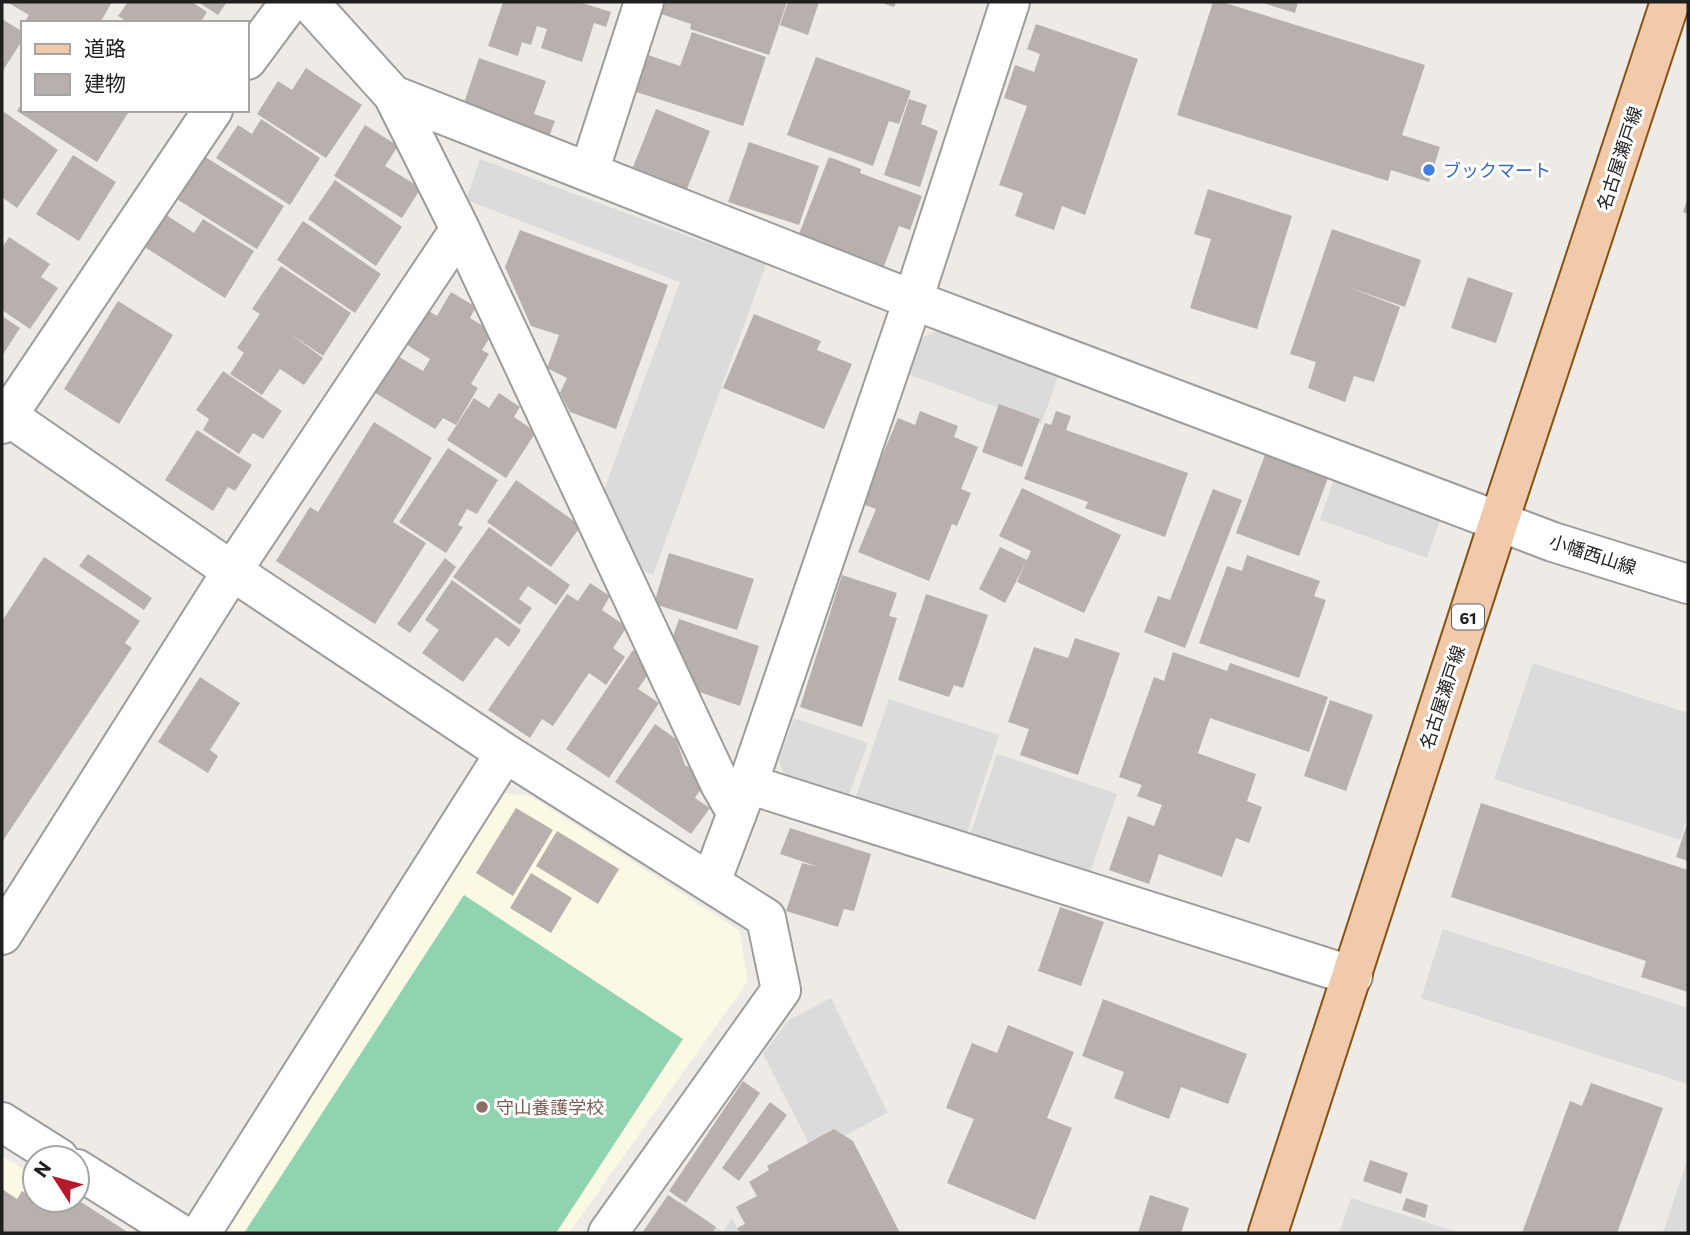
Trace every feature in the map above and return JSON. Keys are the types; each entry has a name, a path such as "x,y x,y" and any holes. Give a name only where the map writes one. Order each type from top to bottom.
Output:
{"main road":[{"name":"名古屋瀬戸線","path":"1268,1233 1670,2"}],"street":[{"path":"248,59 290,2"},
{"path":"309,2 393,95 460,229 720,784 743,799 1353,976"},
{"path":"589,172 644,2"},
{"path":"711,882 743,799 913,300 1010,2"},
{"name":"小幡西山線","path":"393,95 913,300 1553,542 1688,584"},
{"path":"212,112 4,417 505,753 766,918 781,990 608,1233"},
{"path":"2,935 232,571 460,229"},
{"path":"201,1233 505,753"},
{"path":"2,1122 37,1144"},
{"path":"91,1178 179,1233"}],"shaded area":[{"path":"480,159 696,239 767,262 653,575 629,564 599,504 680,282 466,200"},
{"path":"936,331 1058,377 1041,424 903,372 914,341"},
{"path":"1335,476 1442,514 1427,558 1320,520"},
{"path":"1533,663 1688,713 1688,815 1680,840 1494,779"},
{"path":"889,699 999,735 963,845 852,808"},
{"path":"794,718 868,743 845,806 789,789 779,760"},
{"path":"997,754 1117,794 1087,881 968,841"},
{"name":"守山養護学校","path":"503,793 530,796 739,930 748,981 569,1233 225,1233"},
{"path":"1443,929 1688,1008 1688,1084 1421,998"},
{"path":"831,998 888,1113 813,1152 763,1054 789,1020"},
{"path":"2,1156 21,1168 21,1214 91,1214 91,1211 127,1233 2,1233"},
{"path":"1688,1157 1688,1233 1663,1233"},
{"path":"1351,1198 1460,1233 1339,1233"},
{"path":"680,1201 723,1232 732,1218 739,1233 658,1233"}],"green space":[{"name":"守山養護学校","path":"464,895 683,1039 556,1233 244,1233"}],"building":[{"path":"7,2 112,2 101,21 25,21 29,15"},
{"path":"128,2 192,2 207,12 201,21 126,21 118,16"},
{"path":"198,2 227,2 218,15"},
{"path":"503,2 579,2 611,12 606,27 594,23 582,62 541,48 547,29 537,26 531,45 522,42 518,56 488,46"},
{"path":"665,2 787,2 769,55 690,29 691,24 661,14"},
{"path":"788,2 819,2 808,35 780,25"},
{"path":"879,2 896,2 894,7"},
{"path":"1213,2 1222,2 1425,65 1402,135 1440,147 1429,182 1391,170 1388,181 1177,115"},
{"path":"1260,2 1298,2 1295,13"},
{"path":"2,19 21,31 21,42 2,72"},
{"path":"1036,24 1138,59 1085,215 1062,206 1054,230 1015,216 1023,193 999,185 1027,106 1004,98 1015,65 1034,72 1040,54 1027,49"},
{"path":"692,32 766,57 743,126 636,92 648,55 680,66"},
{"path":"816,57 911,91 899,124 889,121 873,166 787,135"},
{"path":"479,58 546,81 534,114 555,121 547,142 461,112"},
{"path":"306,68 362,105 326,158 257,114 278,81 292,90"},
{"path":"909,99 927,105 921,124 938,131 920,187 884,175"},
{"path":"21,104 21,112 129,112 97,162 17,111"},
{"path":"656,109 710,131 687,189 633,167"},
{"path":"4,112 58,150 17,208 2,197"},
{"path":"261,119 320,158 290,205 216,158 238,125 252,134"},
{"path":"365,125 398,146 385,166 421,188 402,218 334,176"},
{"path":"749,142 819,166 799,225 728,202"},
{"path":"73,155 116,182 79,241 36,214"},
{"path":"202,155 284,206 257,249 175,198"},
{"path":"829,157 861,169 860,173 922,196 910,230 899,226 883,269 799,234"},
{"path":"335,180 402,227 376,266 308,219"},
{"path":"1208,189 1292,216 1257,329 1190,308 1211,239 1194,234"},
{"path":"1688,197 1688,214 1683,212"},
{"path":"163,213 194,233 203,219 254,251 225,298 143,246"},
{"path":"303,221 381,274 355,313 277,260"},
{"path":"1332,229 1421,260 1405,307 1345,286 1400,307 1374,382 1354,376 1345,402 1308,388 1316,362 1290,354"},
{"path":"520,230 668,285 616,429 570,412 560,393 567,378 547,368 559,335 531,326 505,267"},
{"path":"9,237 50,264 41,277 58,288 30,329 2,310 2,248"},
{"path":"281,266 351,313 323,356 289,333 323,358 304,385 280,369 262,395 230,374 244,353 237,348 260,314 252,309"},
{"path":"1468,277 1513,293 1496,343 1451,328"},
{"path":"451,292 476,307 470,318 493,332 482,350 489,354 471,384 478,388 456,425 443,418 435,429 372,391 394,354 423,371 430,359 401,341 422,307 437,316"},
{"path":"118,301 173,335 119,424 64,389"},
{"path":"754,314 821,341 817,350 852,364 824,429 723,388"},
{"path":"2,316 20,328 2,356"},
{"path":"223,371 282,411 263,439 253,433 239,454 203,430 209,419 196,410"},
{"path":"499,393 520,407 514,417 536,432 506,478 447,440 474,398 489,408"},
{"path":"999,404 1040,419 1022,467 982,452"},
{"path":"920,411 958,426 954,437 978,447 961,489 971,493 957,526 952,524 929,581 858,552 876,509 862,504 898,418 915,425"},
{"path":"1056,411 1071,416 1066,430 1188,473 1165,537 1085,508 1088,502 1024,479 1045,423 1051,425"},
{"path":"374,422 432,458 393,522 426,543 375,624 276,561 310,507 318,512"},
{"path":"197,430 252,465 235,491 228,487 213,511 165,480"},
{"path":"448,448 498,480 477,514 467,509 458,525 463,527 446,553 399,522"},
{"path":"1266,452 1329,475 1299,556 1236,533"},
{"path":"516,480 581,526 551,567 487,522"},
{"path":"1022,488 1121,535 1084,613 1017,582 1031,551 999,536"},
{"path":"1213,489 1242,500 1185,648 1144,632 1158,596 1170,600"},
{"path":"489,527 570,585 556,605 528,586 519,599 532,608 520,625 453,577"},
{"path":"1000,547 1027,560 1005,603 979,589"},
{"path":"669,553 754,579 737,630 654,604"},
{"path":"88,554 152,598 144,610 79,566"},
{"path":"1247,555 1320,581 1314,596 1326,600 1299,678 1199,643 1227,566 1242,571"},
{"path":"44,557 140,621 125,643 132,648 2,842 2,621"},
{"path":"445,558 456,567 410,633 397,624"},
{"path":"842,575 897,593 889,616 897,618 862,727 800,707"},
{"path":"452,580 521,630 509,647 496,637 463,682 422,653 439,630 425,620"},
{"path":"590,583 610,596 602,610 627,627 613,648 625,657 606,685 589,673 553,726 542,719 530,738 488,710 567,594 578,601"},
{"path":"926,594 988,615 963,688 954,685 949,697 898,680"},
{"path":"679,619 759,646 740,706 685,687 690,672 677,668 681,654 668,650"},
{"path":"1075,638 1120,653 1078,775 1020,755 1029,729 1008,722 1034,647 1068,658"},
{"path":"633,650 655,664 638,689 659,703 609,778 566,749"},
{"path":"1173,652 1227,671 1230,663 1328,697 1309,752 1210,718 1198,753 1167,742 1256,774 1247,801 1262,807 1249,843 1236,838 1222,877 1159,854 1149,884 1109,870 1128,816 1154,826 1162,805 1137,796 1142,785 1119,777 1154,677 1164,681"},
{"path":"200,677 240,703 210,750 218,756 208,773 158,742"},
{"path":"1330,700 1373,715 1346,791 1304,776"},
{"path":"655,724 676,739 685,765 700,774 703,786 695,798 710,808 691,834 615,782"},
{"path":"1481,803 1688,870 1688,992 1641,977 1646,961 1451,897"},
{"path":"516,808 553,830 513,896 476,873"},
{"path":"1688,821 1688,861 1676,857"},
{"path":"790,828 871,854 854,911 844,909 838,927 786,911 802,863 819,867 780,854"},
{"path":"557,831 619,869 598,904 536,866"},
{"path":"531,873 572,898 551,933 510,908"},
{"path":"1060,907 1104,922 1081,986 1038,971"},
{"path":"1103,999 1247,1054 1228,1104 1181,1087 1169,1119 1114,1098 1124,1072 1082,1056"},
{"path":"1008,1025 1074,1052 1047,1118 1072,1128 1035,1220 947,1183 974,1119 946,1108 972,1043 997,1053"},
{"path":"743,1081 760,1093 686,1203 669,1191"},
{"path":"1591,1083 1663,1108 1617,1233 1522,1233 1570,1101 1582,1106"},
{"path":"770,1102 787,1115 739,1181 722,1168"},
{"path":"834,1129 853,1141 900,1233 740,1233 737,1228 745,1224 736,1207 757,1196 749,1182 769,1170 767,1166"},
{"path":"1370,1160 1408,1173 1401,1194 1363,1181"},
{"path":"2,1189 17,1199 21,1193 21,1214 91,1214 91,1208 129,1233 2,1233"},
{"path":"668,1195 716,1227 712,1233 642,1233"},
{"path":"1150,1195 1189,1208 1181,1233 1138,1233"},
{"path":"1406,1198 1428,1205 1425,1218 1402,1210"}],"place":[{"name":"ブックマート","path":"1429,170"},
{"name":"守山養護学校","path":"482,1107"}]}
